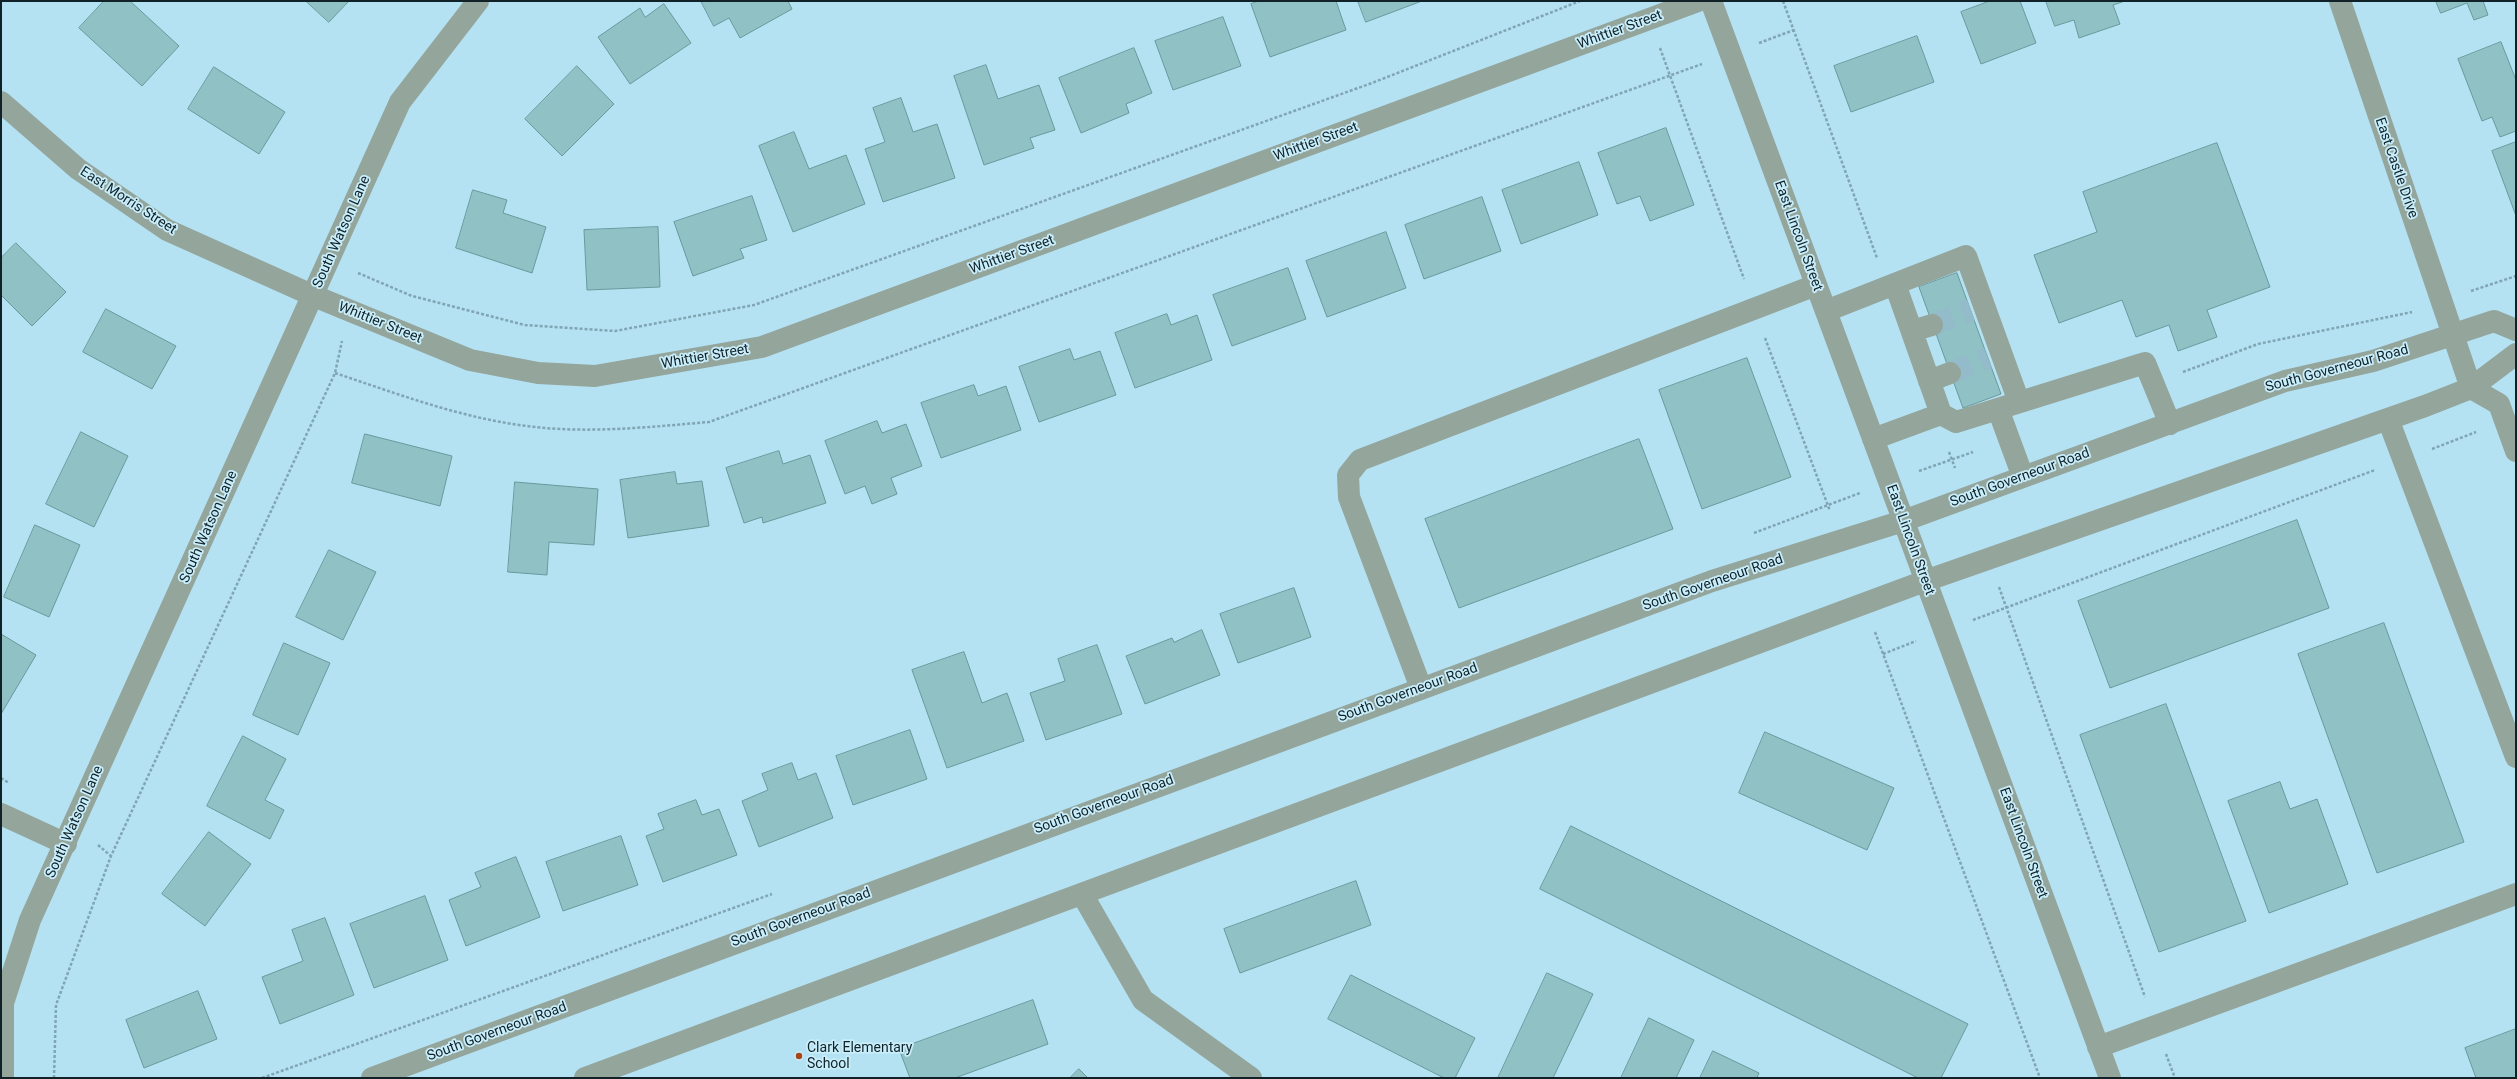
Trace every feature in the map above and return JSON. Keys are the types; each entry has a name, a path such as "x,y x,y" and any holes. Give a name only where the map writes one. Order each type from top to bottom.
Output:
{"street":[{"name":"South Watson Lane","path":"3,1078 3,1003 30,920 66,844 314,296 400,102 478,1"},
{"name":"Whittier Street","path":"314,296 470,360 538,373 595,376 762,347 1698,1"},
{"name":"East Lincoln Street","path":"1711,1 2110,1078"},
{"name":"East Castle Drive","path":"2340,1 2471,388"},
{"name":"East Morris Street","path":"1,102 78,169 167,230 314,296"},
{"path":"1826,311 1966,256 1977,307 1995,356 2019,402"},
{"path":"1895,284 1922,328 1930,381 1941,414 1956,422 2146,364 2170,424"},
{"path":"1421,688 1349,497 1348,474 1360,460 1816,285"},
{"path":"2453,336 2494,321 2516,330"},
{"name":"South Governeour Road","path":"372,1078 1712,581 1903,521 2285,381 2373,361 2453,336"},
{"path":"585,1078 1925,581 2388,419 2471,388 2516,354"},
{"path":"1930,381 1950,373"},
{"path":"2471,388 2499,404 2516,451"},
{"path":"1998,409 2023,477"},
{"path":"1873,439 1941,414"},
{"path":"2388,419 2516,757"},
{"path":"1,814 66,844"},
{"path":"1082,894 1143,1000 1251,1078"},
{"path":"2098,1046 2516,894"}],"path":[{"path":"54,1078 56,1005 111,856 335,373 357,272 412,296 525,325 615,331 754,305 1372,83 1580,1"},
{"path":"335,373 436,407 528,426 618,430 709,422 1794,30"},
{"path":"1883,654 2505,422"}],"building":[{"path":"104,1 130,1 179,46 142,86 79,28"},
{"path":"306,1 349,1 329,22"},
{"path":"701,1 788,1 792,9 740,38 729,18 714,26"},
{"path":"1259,1 1336,1 1346,30 1270,57 1251,4"},
{"path":"1358,1 1422,1 1366,22"},
{"path":"1990,1 2020,1 2036,43 1981,64 1961,12"},
{"path":"2046,1 2125,1 2113,5 2120,24 2079,38 2074,20 2055,26"},
{"path":"2436,1 2483,1 2488,15 2474,20 2467,3 2441,13"},
{"path":"664,4 691,43 630,84 598,37 640,8 645,17"},
{"path":"1223,17 1241,66 1173,90 1155,41"},
{"path":"1917,36 1934,82 1851,112 1834,66"},
{"path":"2501,42 2516,80 2516,131 2500,137 2492,117 2482,121 2458,59"},
{"path":"1134,48 1152,93 1126,104 1129,113 1081,133 1059,78"},
{"path":"986,65 998,99 1039,85 1055,130 1030,138 1034,148 984,165 954,76"},
{"path":"577,66 614,104 562,156 525,119"},
{"path":"214,67 285,112 259,154 188,109"},
{"path":"901,98 913,132 937,124 955,178 883,202 865,149 885,142 873,108"},
{"path":"1666,128 1694,205 1650,221 1640,196 1617,204 1598,153"},
{"path":"794,132 809,169 846,155 865,204 793,232 759,146"},
{"path":"2516,142 2516,216 2492,151"},
{"path":"2217,143 2270,287 2207,310 2217,337 2178,351 2169,325 2136,337 2122,300 2059,323 2034,255 2097,232 2083,192"},
{"path":"1579,162 1598,215 1521,244 1502,190"},
{"path":"473,190 507,200 503,213 546,227 532,273 456,248"},
{"path":"752,196 767,240 740,249 744,258 693,276 674,222"},
{"path":"1482,197 1501,251 1424,279 1405,225"},
{"path":"658,227 660,287 587,290 584,230"},
{"path":"1386,232 1406,288 1327,317 1306,261"},
{"path":"16,243 66,292 32,326 1,295 1,258"},
{"path":"1288,268 1306,319 1232,346 1213,295"},
{"path":"1957,273 2001,394 1963,408 1919,287"},
{"path":"106,309 176,346 152,389 83,352"},
{"path":"1167,314 1171,325 1197,315 1212,360 1135,388 1115,333"},
{"path":"1070,349 1074,360 1100,351 1116,395 1039,422 1019,367"},
{"path":"1747,358 1791,477 1702,509 1659,390"},
{"path":"974,385 978,396 1006,386 1021,430 941,458 921,403"},
{"path":"877,421 882,433 906,424 922,466 891,478 897,494 872,504 865,486 845,494 825,441"},
{"path":"81,432 128,456 94,527 46,504"},
{"path":"365,434 452,456 440,506 352,483"},
{"path":"1639,439 1673,529 1459,608 1425,519"},
{"path":"779,451 783,464 810,455 826,503 763,523 762,517 744,523 726,468"},
{"path":"675,472 677,484 702,481 709,526 628,538 620,480"},
{"path":"515,482 598,489 594,545 549,542 547,575 508,572"},
{"path":"2297,520 2329,608 2110,688 2078,601"},
{"path":"35,525 80,545 49,617 4,597"},
{"path":"329,550 376,572 343,640 296,617"},
{"path":"1294,588 1311,637 1238,663 1220,614"},
{"path":"2384,623 2464,842 2377,873 2298,654"},
{"path":"1202,630 1220,675 1145,704 1126,656 1172,638 1174,642"},
{"path":"1,634 36,655 1,714"},
{"path":"284,643 330,663 298,735 253,715"},
{"path":"1097,645 1122,714 1046,740 1030,693 1065,681 1058,659"},
{"path":"964,652 982,703 1007,693 1024,741 947,768 912,670"},
{"path":"2166,704 2246,921 2159,952 2080,735"},
{"path":"910,730 927,779 853,805 836,756"},
{"path":"1765,732 1894,788 1867,850 1739,793"},
{"path":"243,736 286,759 265,800 284,810 270,839 207,806"},
{"path":"792,763 798,780 816,773 833,818 759,847 742,801 768,790 762,774"},
{"path":"2280,782 2290,809 2317,799 2348,884 2269,913 2228,801"},
{"path":"696,800 702,815 719,809 737,855 663,882 646,836 664,829 658,814"},
{"path":"1571,826 1968,1024 1941,1078 1918,1078 1540,889"},
{"path":"209,832 251,864 205,926 162,894"},
{"path":"621,836 638,885 563,911 546,862"},
{"path":"516,857 540,917 466,946 449,900 481,887 475,873"},
{"path":"1356,881 1371,925 1240,973 1224,929"},
{"path":"425,896 448,960 374,988 350,924"},
{"path":"325,918 354,995 280,1024 262,977 303,961 292,930"},
{"path":"1547,973 1593,994 1553,1078 1498,1078"},
{"path":"1351,975 1475,1038 1455,1078 1444,1078 1328,1019"},
{"path":"198,991 217,1039 144,1068 126,1020"},
{"path":"1033,1000 1048,1044 955,1078 910,1078 899,1049"},
{"path":"1649,1018 1694,1040 1676,1078 1621,1078"},
{"path":"2516,1029 2516,1078 2476,1078 2465,1048"},
{"path":"1713,1051 1759,1073 1757,1078 1700,1078"},
{"path":"1079,1069 1088,1078 1070,1078"}],"tunnel":[{"path":"1932,325 1971,310"},
{"path":"1950,373 1988,358"}],"place":[{"name":"Clark Elementary School","path":"799,1056"}]}
